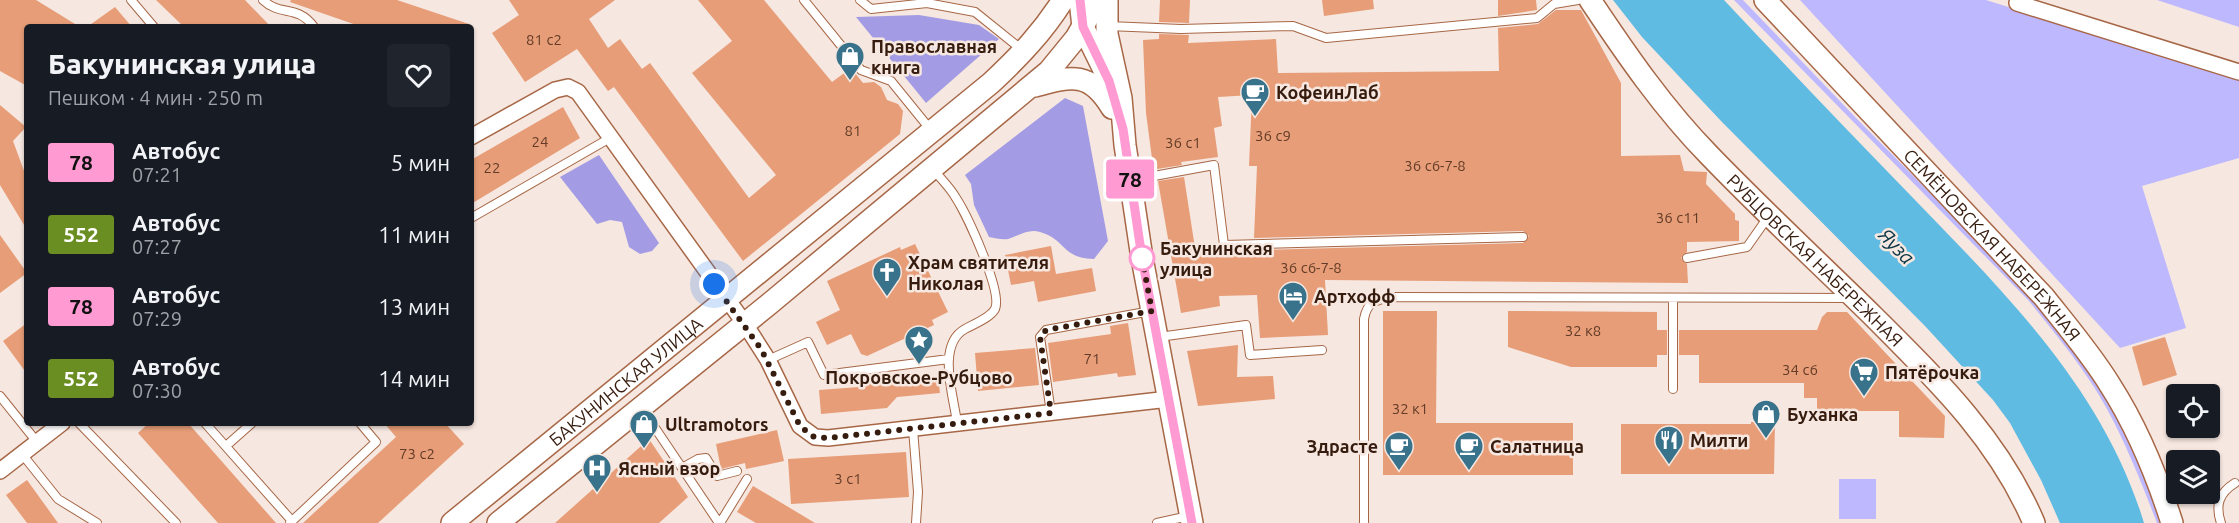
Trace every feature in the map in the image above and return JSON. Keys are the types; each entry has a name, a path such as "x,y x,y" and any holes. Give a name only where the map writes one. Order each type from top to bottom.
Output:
{"main road":[{"name":"БАКУНИНСКАЯ УЛИЦА","path":"452,523 932,132 1024,52 1045,29 1063,0"},
{"path":"1080,0 1083,27 1109,81 1123,129"},
{"name":"БАКУНИНСКАЯ УЛИЦА","path":"498,523 745,324 1057,62 1083,27 1098,0"},
{"path":"1107,0 1107,26 1121,98 1130,180 1191,520"},
{"name":"РУБЦОВСКАЯ НАБЕРЕЖНАЯ","path":"1590,0 1646,81 1707,154 1944,386 1984,434 2022,494 2034,523"},
{"name":"СЕМЁНОВСКАЯ НАБЕРЕЖНАЯ","path":"1765,0 2044,297 2079,341 2111,386 2142,445 2172,523"},
{"path":"1028,87 1059,79 1085,79 1098,87 1106,97 1123,129"}],"street":[{"path":"2017,3 2239,72"},
{"path":"474,134 555,90 568,87 578,92 726,301 745,324 768,360 800,426 806,433 828,438 1169,399"},
{"path":"0,471 58,426"}],"lane":[{"path":"131,0 151,24"},
{"path":"263,0 270,7 305,15 312,24"},
{"path":"804,0 861,70 891,81 932,132"},
{"path":"860,0 871,9 927,3 975,12 1024,52"},
{"path":"1107,26 1181,29 1293,26 1326,38 1537,18 1554,4 1578,0"},
{"path":"474,216 610,138"},
{"path":"1130,180 1214,165 1224,245 1523,237"},
{"path":"932,168 956,198 994,282 996,300 995,309 960,332 949,349 957,424"},
{"path":"1687,258 1748,247 1770,214"},
{"path":"1364,523 1364,319 1366,310 1375,300 1391,297 1855,299"},
{"path":"1673,298 1673,388"},
{"path":"1051,413 1040,337 1046,330 1152,311"},
{"path":"1157,338 1246,325 1250,355 1322,350"},
{"path":"768,360 808,342 824,375 949,359"},
{"path":"0,396 36,442"},
{"path":"641,406 720,523 747,478"},
{"path":"83,426 176,523"},
{"path":"208,426 291,522 376,442 363,426"},
{"path":"226,446 249,426"},
{"path":"913,429 918,492 915,523"},
{"path":"22,454 58,500 97,523"},
{"path":"682,468 698,459 706,458 717,476 737,471"},
{"path":"2221,523 2217,513 2220,497 2235,483"},
{"path":"1157,523 1191,520"}],"shaded area":[{"path":"1734,0 1743,0 2031,295 2075,347 2113,404 2165,523 2157,523 2128,451 2090,380 2029,301"},
{"path":"1800,0 1986,0 2239,79 2239,158 2142,186 2186,328 2120,348"},
{"path":"2157,0 2239,0 2239,27"},
{"path":"919,15 979,25 999,39 926,103 856,17"},
{"path":"1065,98 1083,106 1108,241 1094,259 1075,255 1049,235 1036,231 1008,239 989,237 974,205 971,184 965,175"},
{"path":"599,155 659,243 652,251 640,254 629,247 622,222 610,220 597,224 560,177"},
{"path":"1839,479 1876,479 1876,519 1839,519"}],"water":[{"name":"Яуза","path":"1613,0 1724,0 1984,272 2049,348 2078,388 2104,430 2126,475 2144,523 2060,523 2041,480 2010,423 1993,400 1925,326 1722,122 1642,37"}],"building":[{"path":"0,0 36,0 75,24 24,24 24,84 0,71"},
{"path":"156,0 245,0 268,24 181,24"},
{"path":"291,0 397,0 469,24 353,24 290,2"},
{"path":"509,0 615,0 589,19 608,48 620,39 642,69 650,63 749,198 776,175 692,73 732,41 698,0 764,0 832,82 851,68 863,83 874,82 881,87 887,100 898,104 903,111 900,134 743,261 614,87 608,91 577,49 525,82 492,33 519,15"},
{"path":"1160,0 1190,0 1189,23 1159,22"},
{"path":"1322,0 1373,0 1374,9 1324,16"},
{"path":"1498,0 1536,0 1537,10 1498,16"},
{"path":"115,7 129,24 91,24"},
{"path":"1556,10 1581,10 1621,83 1621,156 1680,155 1684,171 1707,172 1706,184 1735,214 1735,220 1739,221 1739,241 1687,242 1687,252 1681,258 1687,264 1688,283 1325,280 1328,335 1260,338 1257,295 1219,296 1220,306 1181,313 1158,181 1184,177 1195,248 1212,245 1213,250 1224,251 1523,243 1529,236 1523,231 1254,238 1257,166 1249,166 1252,95 1218,97 1222,126 1214,128 1218,157 1181,162 1182,165 1157,169 1153,166 1146,113 1143,40 1159,39 1159,34 1189,35 1188,43 1276,39 1278,73 1499,71 1498,28 1538,24"},
{"path":"0,105 24,125 24,129 13,141 24,171 24,225 0,185"},
{"path":"563,107 580,138 474,202 474,158"},
{"path":"0,235 24,269 24,275 0,293"},
{"name":"Храм святителя Николая","path":"915,244 948,312 932,320 934,325 867,356 861,354 851,334 827,345 816,322 840,310 827,281 900,247 901,250"},
{"path":"1051,246 1056,274 1092,268 1096,291 1038,302 1034,281 1011,285 1005,255"},
{"path":"1383,311 1437,311 1436,423 1573,423 1573,475 1383,475"},
{"path":"1508,311 1657,312 1657,330 1667,330 1667,355 1657,355 1657,367 1571,367 1508,347"},
{"path":"1827,312 1847,312 1945,416 1944,438 1899,437 1899,411 1817,411 1817,398 1804,398 1804,383 1699,383 1699,355 1679,355 1679,330 1817,330 1822,317"},
{"path":"1128,323 1136,375 1118,377 1117,373 1053,382 1048,343 1111,334 1110,326"},
{"path":"24,325 24,370 3,341"},
{"path":"2165,337 2177,375 2143,386 2132,347"},
{"path":"1238,345 1237,377 1273,376 1275,399 1198,406 1187,351"},
{"path":"1035,348 1039,385 978,391 975,353"},
{"path":"938,376 940,393 897,397 887,408 821,414 819,390 859,387 859,383"},
{"path":"1751,422 1775,422 1774,474 1621,474 1621,424 1751,424"},
{"path":"146,426 191,426 276,523 218,523 138,433"},
{"path":"387,426 448,426 464,444 378,523 303,523 396,437"},
{"path":"777,430 784,461 746,469 745,463 721,469 716,444"},
{"path":"649,439 688,497 659,523 555,523"},
{"path":"906,452 909,497 791,504 788,459"},
{"path":"27,480 58,523 27,523 6,495"},
{"path":"753,486 815,523 756,523 737,512"}],"bus line":[{"name":"78","path":"1080,0 1083,27 1109,81 1123,129 1142,258 1192,523"}],"place":[{"name":"Православная книга","path":"850,82"},
{"name":"КофеинЛаб","path":"1255,118"},
{"name":"Бакунинская улица","path":"1142,258"},
{"name":"Храм святителя Николая","path":"887,298"},
{"name":"Артхофф","path":"1293,322"},
{"name":"Покровское-Рубцово","path":"919,366"},
{"name":"Пятёрочка","path":"1864,398"},
{"name":"Буханка","path":"1766,440"},
{"name":"Ultramotors","path":"644,450"},
{"name":"Милти","path":"1669,466"},
{"name":"Здрасте","path":"1399,472"},
{"name":"Салатница","path":"1469,472"},
{"name":"Ясный взор","path":"597,494"}],"route":[{"path":"714,284 745,324 768,360 800,426 814,437 828,438 1051,413 1040,337 1046,330 1152,311 1142,258"}]}
